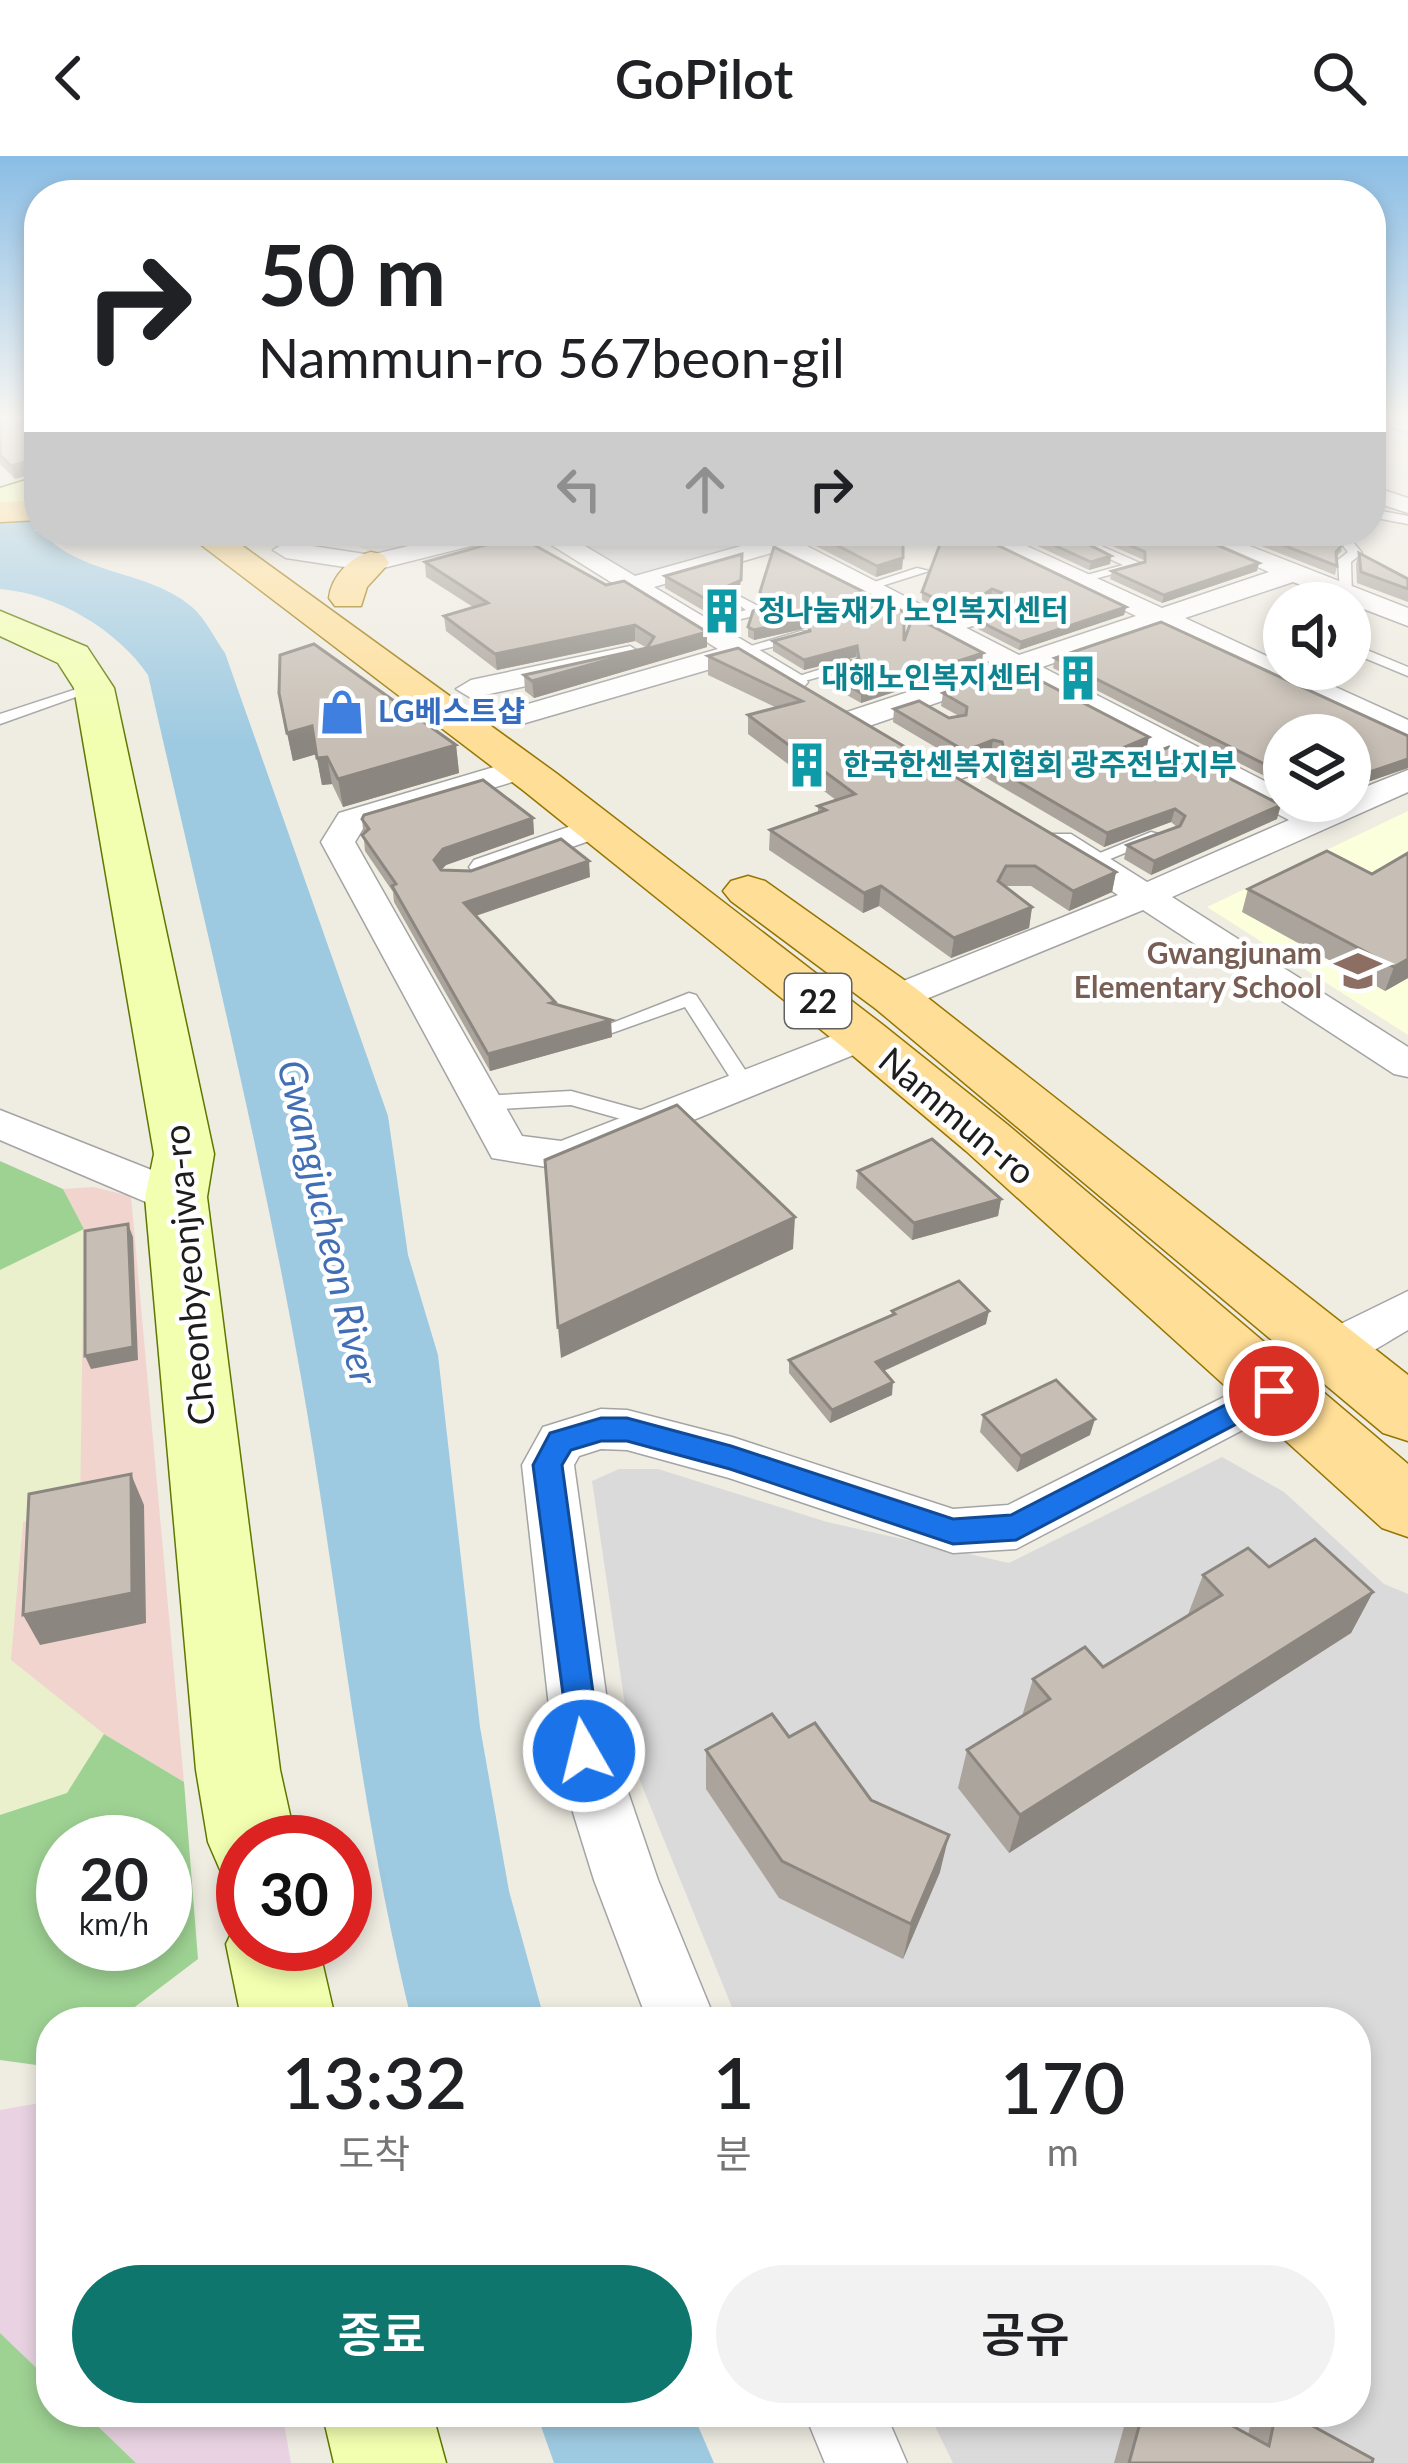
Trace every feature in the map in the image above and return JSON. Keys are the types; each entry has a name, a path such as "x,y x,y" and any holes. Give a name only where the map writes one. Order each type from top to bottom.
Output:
{"main road":[{"name":"Nammun-ro","path":"248,546 1331,1350 1408,1414"},
{"name":"Nammun-ro","path":"251,546 359,580 471,689 597,827 879,1018 987,1138 1408,1507"},
{"path":"0,622 73,656 94,688"},
{"name":"Cheonbyeonjwa-ro","path":"94,688 184,1154 176,1197 247,1815"},
{"path":"278,1971 286,2007"},
{"path":"380,2427 390,2463"}],"street":[{"path":"359,580 458,546"},
{"path":"568,546 894,743"},
{"path":"634,584 770,546"},
{"path":"787,546 1017,665 1165,752 1263,796"},
{"path":"1006,546 1263,660"},
{"path":"1226,546 1314,582"},
{"path":"855,720 924,706 1017,665 1292,573"},
{"path":"1371,604 1408,617"},
{"path":"471,689 636,653 644,645"},
{"path":"740,651 516,743 350,820 338,842 507,1148 565,1156 657,1122 1311,822"},
{"path":"1328,690 1408,732"},
{"path":"942,772 992,801"},
{"path":"1371,796 1408,780"},
{"path":"1032,825 1150,895 1408,1066"},
{"path":"459,877 597,827"},
{"path":"1032,909 1066,932"},
{"path":"0,1124 176,1197"},
{"path":"1331,1350 1408,1308"},
{"path":"676,2007 626,1880 584,1751 548,1465 561,1441 601,1429 627,1430 731,1457 953,1531 974,1530 1016,1527 1274,1391"},
{"path":"850,2427 866,2463"}],"lane":[{"path":"1081,581 1135,566 1092,546"},
{"path":"1346,582 1344,560 1363,556 1353,546"},
{"path":"869,586 930,574 902,560"},
{"path":"700,627 757,611 739,600"},
{"path":"950,629 1005,612 993,605"},
{"path":"740,651 802,635"},
{"path":"1371,662 1406,682"},
{"path":"790,681 850,664"},
{"path":"0,719 94,688"},
{"path":"942,772 994,762"},
{"path":"1092,860 1169,831"},
{"path":"612,1027 688,999 745,1085"},
{"path":"481,1103 571,1098 657,1122"}],"shaded area":[{"path":"358,546 443,546 387,560"},
{"path":"568,546 770,546 634,584"},
{"name":"Gwangjunam Elementary School","path":"1408,811 1408,1035 1207,907"},
{"path":"93,1187 131,1196 184,1782 104,1734 10,1660 23,1522 84,1229 63,1189"},
{"path":"84,1229 80,1509 23,1522 11,1660 104,1734 67,1793 0,1815 0,1270"},
{"path":"1222,1457 1284,1492 1384,1584 1408,1594 1408,2463 953,2463 935,2427 1371,2427 1371,2007 732,2007 634,1766 592,1481 619,1469 658,1469 827,1522 1009,1563"},
{"path":"36,2104 36,2368 0,2333 0,2110"},
{"path":"99,2427 285,2427 291,2463 136,2463"}],"green space":[{"path":"0,1161 63,1189 84,1229 0,1270"},
{"path":"104,1734 184,1782 187,1815 36,1815 36,1971 182,1971 135,2007 36,2007 36,2065 0,2060 0,1815 67,1793"},
{"path":"192,1883 198,1959 192,1964"},
{"path":"0,2333 36,2368 36,2427 99,2427 136,2463 0,2463"}],"water":[{"name":"Gwangjucheon River","path":"0,529 24,530 24,546 58,546 93,565 175,595 197,612 225,653 388,1116 408,1255 438,1355 480,1727 509,1891 541,2007 409,2007 364,1781 285,1289 148,675 102,629 63,606 0,589"},
{"path":"541,2427 698,2427 714,2463 554,2463"}],"building":[{"path":"482,546 536,546 606,585 624,581 707,632 532,681 524,675 647,648 654,637 635,625 495,654 444,616 488,603 425,562"},
{"path":"838,546 903,546 903,558 877,566"},
{"path":"939,546 999,546 1126,607 1021,642 979,621 1015,609 1013,597 992,589 983,595 986,601 959,610 922,592"},
{"path":"1056,546 1092,546 1111,556 1091,562"},
{"path":"1132,546 1220,546 1259,563 1164,595 1112,571 1145,562 1145,552"},
{"path":"1285,546 1341,546 1336,552 1337,566"},
{"path":"774,547 904,612 904,641 913,616 983,653 861,693 823,670 859,659 857,646 804,660 773,641 810,631 807,618 754,630 748,627 753,611 767,604 760,592"},
{"path":"1359,553 1408,579 1408,589 1361,572"},
{"path":"742,554 741,580 728,586 736,596 711,602 665,576"},
{"path":"1161,622 1263,669 1263,690 1308,690 1360,714 1263,714 1263,763 1055,658"},
{"path":"314,644 456,745 338,779 327,757 317,758 312,726 287,733 279,693 280,655"},
{"path":"738,648 1116,872 1073,891 1035,866 1006,866 998,881 1032,907 954,938 881,886 864,893 770,830 855,794 748,715 802,701 708,656"},
{"path":"1016,668 1149,737 1106,755 1107,763 1123,766 1169,747 1263,796 1263,813 1154,861 1127,845 1180,826 1185,816 1175,809 1107,833 985,762 1005,754 1002,742 993,740 965,751 894,709 919,701 949,718 966,715 967,707 943,693"},
{"path":"1371,719 1408,736 1408,759 1371,772"},
{"path":"483,780 533,818 443,849 434,860 441,870 471,871 561,839 589,861 464,903 555,1002 551,1003 611,1020 488,1054 392,886 396,884 362,835 369,829 364,815"},
{"path":"1327,851 1372,874 1408,853 1408,959 1394,967 1248,889"},
{"path":"677,1105 795,1217 558,1327 545,1160"},
{"path":"932,1139 1001,1199 914,1223 858,1171"},
{"path":"128,1224 133,1347 85,1356 85,1231"},
{"path":"959,1281 989,1311 876,1362 893,1382 832,1410 789,1360 895,1314 892,1311"},
{"path":"1056,1380 1095,1419 1021,1456 983,1415"},
{"path":"131,1474 132,1593 23,1615 29,1494"},
{"path":"1315,1539 1373,1592 1020,1815 967,1750 1050,1699 1033,1679 1085,1647 1103,1667 1222,1595 1203,1575 1248,1548 1269,1567"},
{"path":"772,1714 789,1737 815,1723 871,1800 949,1835 911,1924 782,1861 706,1750"},
{"path":"1139,2427 1234,2427 1269,2446 1273,2427 1314,2427 1373,2459 1372,2463 1129,2463"}],"waterway":[{"path":"0,535 18,525"}],"place":[{"name":"정나눔재가 노인복지센터","path":"722,611"},
{"name":"대해노인복지센터","path":"1078,678"},
{"name":"LG베스트샵","path":"342,712"},
{"name":"한국한센복지협회 광주전남지부","path":"807,765"},
{"name":"Gwangjunam Elementary School","path":"1358,971"}],"route":[{"path":"584,1751 548,1465 561,1441 601,1429 627,1430 731,1457 953,1531 1016,1527 1274,1391"}]}
